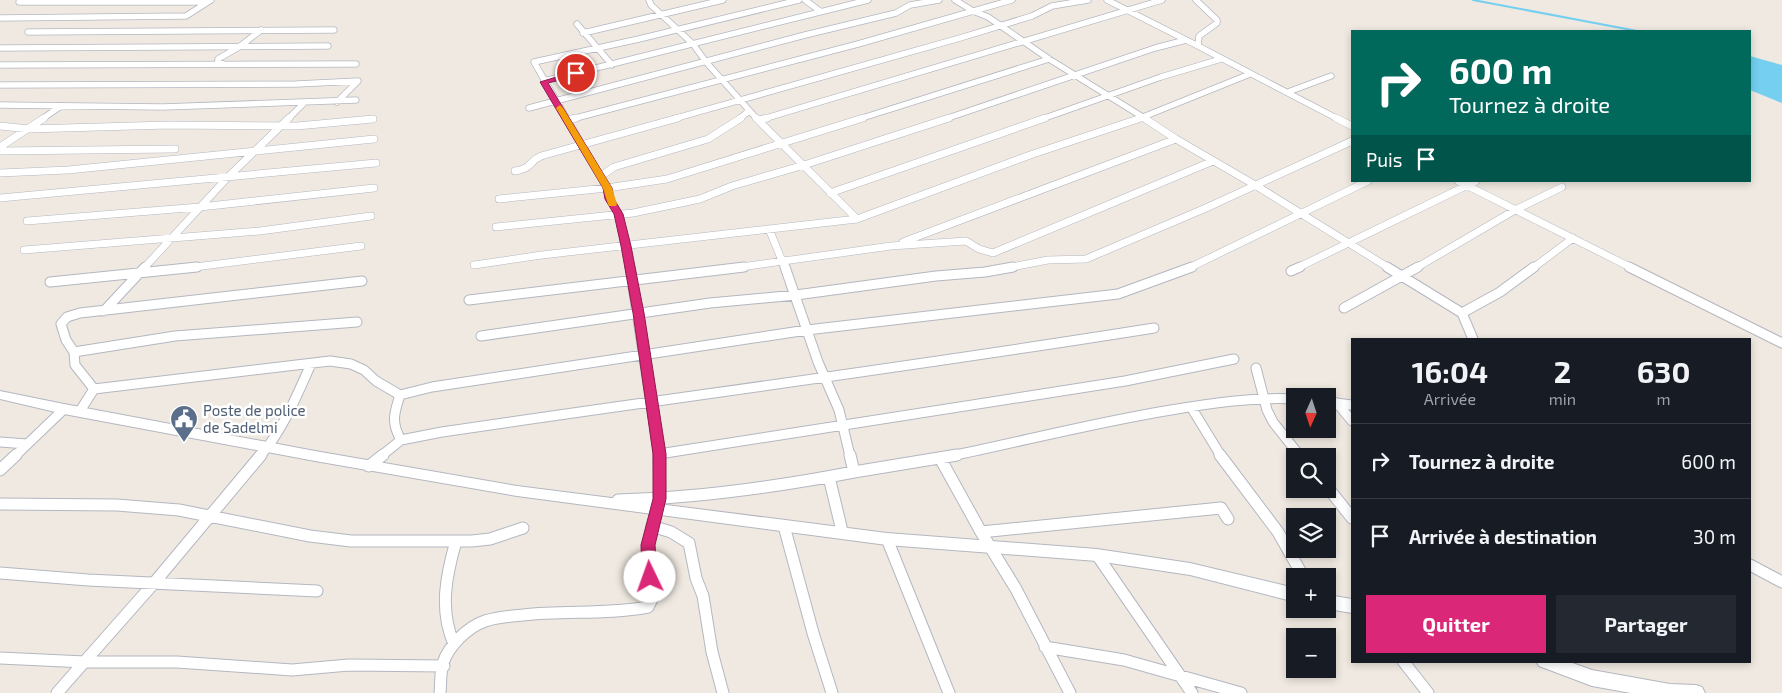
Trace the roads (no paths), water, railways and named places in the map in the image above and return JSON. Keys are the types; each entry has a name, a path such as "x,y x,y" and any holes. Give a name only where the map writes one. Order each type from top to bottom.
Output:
{"street":[{"path":"650,0 693,44 706,62 749,111 857,219"},
{"path":"583,33 723,0"},
{"path":"440,693 443,664 454,644 473,627 500,617 562,611 627,611 648,607 652,599 648,545 658,505 659,454 638,313 619,214 609,199 607,188 601,176 544,82 534,62 799,0"},
{"path":"805,0 820,11"},
{"path":"544,82 868,0"},
{"path":"529,108 805,35 896,13 915,4 940,0"},
{"path":"955,0 972,11 988,17 998,26 1176,139 1255,185 1462,314 1473,338"},
{"path":"567,120 723,80 1012,0"},
{"path":"515,171 530,168 536,158 582,144 998,26 1032,16 1052,6 1088,0"},
{"path":"1107,0 1351,125"},
{"path":"759,120 1162,0"},
{"path":"1196,0 1217,23 1199,36 1198,46"},
{"path":"19,2 210,1"},
{"path":"0,18 186,16 210,1"},
{"path":"223,64 218,63 218,60 224,54 239,47 269,24"},
{"path":"577,24 596,49 612,65"},
{"path":"28,32 334,30"},
{"path":"496,226 619,214 700,199 732,186 804,165 1155,48 1186,40"},
{"path":"0,48 328,46"},
{"path":"499,198 607,188 667,179 1050,59"},
{"path":"830,193 1108,95 1221,59"},
{"path":"0,65 356,64"},
{"path":"474,265 857,219 1033,154 1143,118 1250,74"},
{"path":"1288,92 1331,76"},
{"path":"0,85 268,85 358,81 337,102"},
{"path":"0,105 163,106 356,100"},
{"path":"104,311 228,177 304,103"},
{"path":"0,147 61,106"},
{"path":"601,176 627,163 708,139 729,127 749,111"},
{"path":"0,126 29,129 168,125 305,125 373,119"},
{"path":"0,173 68,170 374,138"},
{"path":"891,246 1176,139"},
{"path":"481,336 638,313 796,295 927,277 985,272 1048,260 1086,259 1351,141"},
{"path":"0,151 175,149"},
{"path":"470,300 782,262 891,246 966,241 986,252 1000,251 1213,161"},
{"path":"0,198 376,163"},
{"path":"94,389 330,361 351,364 364,370 376,381 400,395 432,387 807,330 1118,294 1181,272 1366,182"},
{"path":"1460,182 1782,344"},
{"path":"1291,271 1474,182"},
{"path":"1344,308 1368,296 1515,210 1562,187"},
{"path":"27,221 200,207 374,188"},
{"path":"24,250 260,231 371,216"},
{"path":"769,229 796,295 807,330 844,424 854,472"},
{"path":"1462,314 1500,292 1573,238"},
{"path":"50,282 140,274 361,246"},
{"path":"94,389 75,365 74,352 66,340 61,324 67,317 80,313 362,282"},
{"path":"74,352 175,336 357,322"},
{"path":"369,466 401,440 442,432 826,376 961,360 1154,328"},
{"path":"659,454 1125,381 1234,358"},
{"path":"57,693 154,584 207,517 268,447 296,398 311,364"},
{"path":"1256,368 1273,422 1294,448"},
{"path":"80,411 94,389"},
{"path":"0,395 64,409 369,466 517,491 588,500 658,505 784,526 888,539 1097,555 1190,569 1286,593"},
{"path":"400,395 392,421 394,430 401,440"},
{"path":"658,505 940,458 1147,413 1232,400 1264,397 1286,398"},
{"path":"1336,403 1351,405"},
{"path":"1336,406 1351,421"},
{"path":"1190,407 1225,462 1278,532 1299,568"},
{"path":"0,470 64,409"},
{"path":"0,442 27,444"},
{"path":"940,458 981,532 1007,573 1070,693"},
{"path":"829,477 842,532"},
{"path":"1336,498 1351,517"},
{"path":"0,504 117,505 179,510 310,536 351,541 456,542 490,539 524,528"},
{"path":"981,532 1210,508 1221,508 1228,519"},
{"path":"652,526 671,532 689,543 696,578 703,596 712,652 723,693"},
{"path":"784,526 813,633 832,693"},
{"path":"888,539 949,693"},
{"path":"454,644 448,633 445,612 447,572 456,542"},
{"path":"1097,555 1192,693"},
{"path":"1751,566 1782,582"},
{"path":"0,573 154,584 317,591"},
{"path":"1336,603 1351,606"},
{"path":"1045,647 1124,660 1241,693"},
{"path":"0,658 85,662 177,662 292,670 349,665 444,666"},
{"path":"1405,663 1428,693"},
{"path":"1551,663 1592,678 1670,692 1696,693"}],"water":[{"path":"1751,56 1782,65 1782,103 1751,90"}],"waterway":[{"path":"1473,0 1632,30"}],"place":[{"name":"Poste de police de Sadelmi","path":"184,443"}]}
